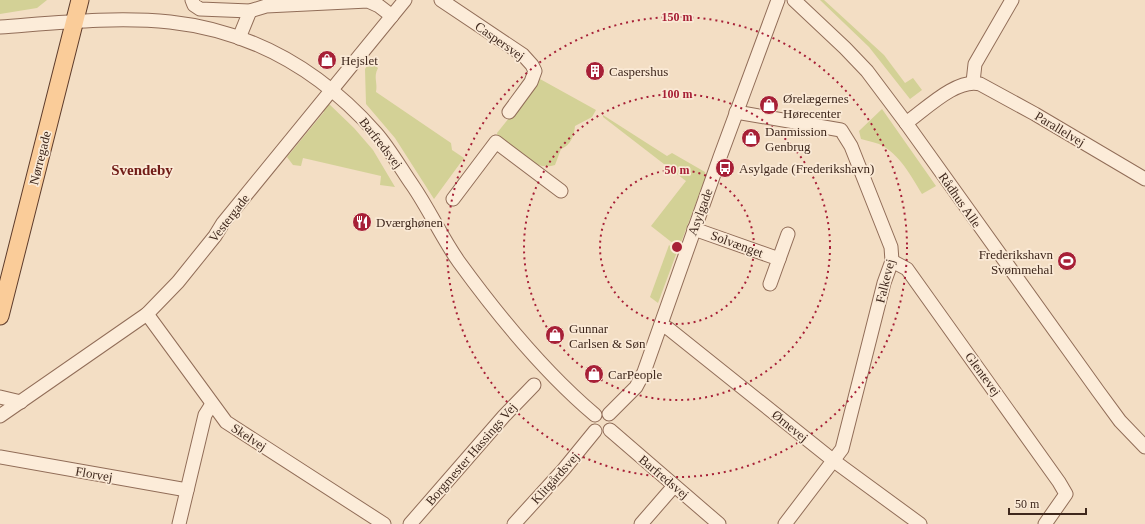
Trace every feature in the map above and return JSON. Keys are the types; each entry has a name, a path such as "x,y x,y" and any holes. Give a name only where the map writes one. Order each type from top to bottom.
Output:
{"main road":[{"name":"Nørregade","path":"0,316 80,0"}],"street":[{"path":"192,0 194,5 200,9 250,11 266,3 368,1 377,4 392,16"},
{"name":"Vestergade","path":"0,416 147,314 178,282 215,236 223,223 405,0"},
{"name":"Caspersvej","path":"441,0 523,55 532,65 535,71 531,82 509,112"},
{"name":"Asylgade","path":"609,414 636,387 644,372 736,112 778,0"},
{"name":"Rådhus Alle","path":"794,0 867,71 1120,421 1145,447"},
{"path":"906,123 956,87 973,82 975,64 1012,0"},
{"path":"239,38 250,11"},
{"name":"Barfredsvej","path":"0,27 140,21 170,22 221,32 272,51 333,90 377,134 414,188 458,261 501,317 546,369 595,415"},
{"name":"Parallelvej","path":"973,82 990,88 1003,95 1145,179"},
{"name":"Falkevej","path":"736,112 841,130 852,146 891,246 892,261 884,283 842,449 785,524"},
{"path":"453,199 496,142 561,192"},
{"name":"Solvænget","path":"694,229 779,260"},
{"name":"Solvænget","path":"770,284 788,234"},
{"name":"Glentevej","path":"892,261 907,269 1046,461 1066,494 1045,524"},
{"name":"Skelvej","path":"147,314 226,422 384,524"},
{"name":"Ørnevej","path":"661,325 669,329 834,461 920,524"},
{"name":"Borgmester Hassings Vej","path":"410,524 504,416 534,385"},
{"path":"0,398 21,402"},
{"path":"179,524 205,415 212,404"},
{"path":"600,412 609,414 613,424 610,430 605,433 595,431 592,421 595,415 600,412"},
{"name":"Barfredsvej","path":"610,430 719,524"},
{"name":"Klitgårdsvej","path":"514,524 564,469 595,431"},
{"name":"Florvej","path":"0,458 187,490"},
{"path":"641,524 674,486"}],"shaded area":[{"path":"0,0 47,0 37,8 0,14"},
{"path":"820,0 824,0 884,55 905,83 913,78 922,90 910,99 869,47"},
{"path":"370,62 378,68 376,74 376,92 451,143 452,150 464,158 434,199 395,138 366,104 365,69"},
{"path":"540,79 596,110 592,117 575,126 571,140 561,149 555,165 548,166 533,163 525,159 498,139 497,133"},
{"path":"328,103 354,128 373,150 395,187 380,185 381,176 303,158 301,166 293,165 287,157 324,112 323,109"},
{"path":"882,109 936,186 922,194 899,159 879,144 861,139 859,131"},
{"path":"603,115 667,156 672,153 705,172 706,176 679,248 651,226 686,181 603,117"},
{"path":"669,245 677,252 658,303 650,297"}],"place":[{"name":"Hejslet","path":"327,60"},
{"name":"Caspershus","path":"595,71"},
{"name":"Ørelægernes Hørecenter","path":"769,105"},
{"name":"Danmission Genbrug","path":"751,138"},
{"name":"Asylgade (Frederikshavn)","path":"725,168"},
{"name":"Dværghønen","path":"362,222"},
{"name":"Frederikshavn Svømmehal","path":"1067,261"},
{"name":"Gunnar Carlsen & Søn","path":"555,335"},
{"name":"CarPeople","path":"594,374"}],"district":[{"name":"Svendeby","path":"142,170"}]}
